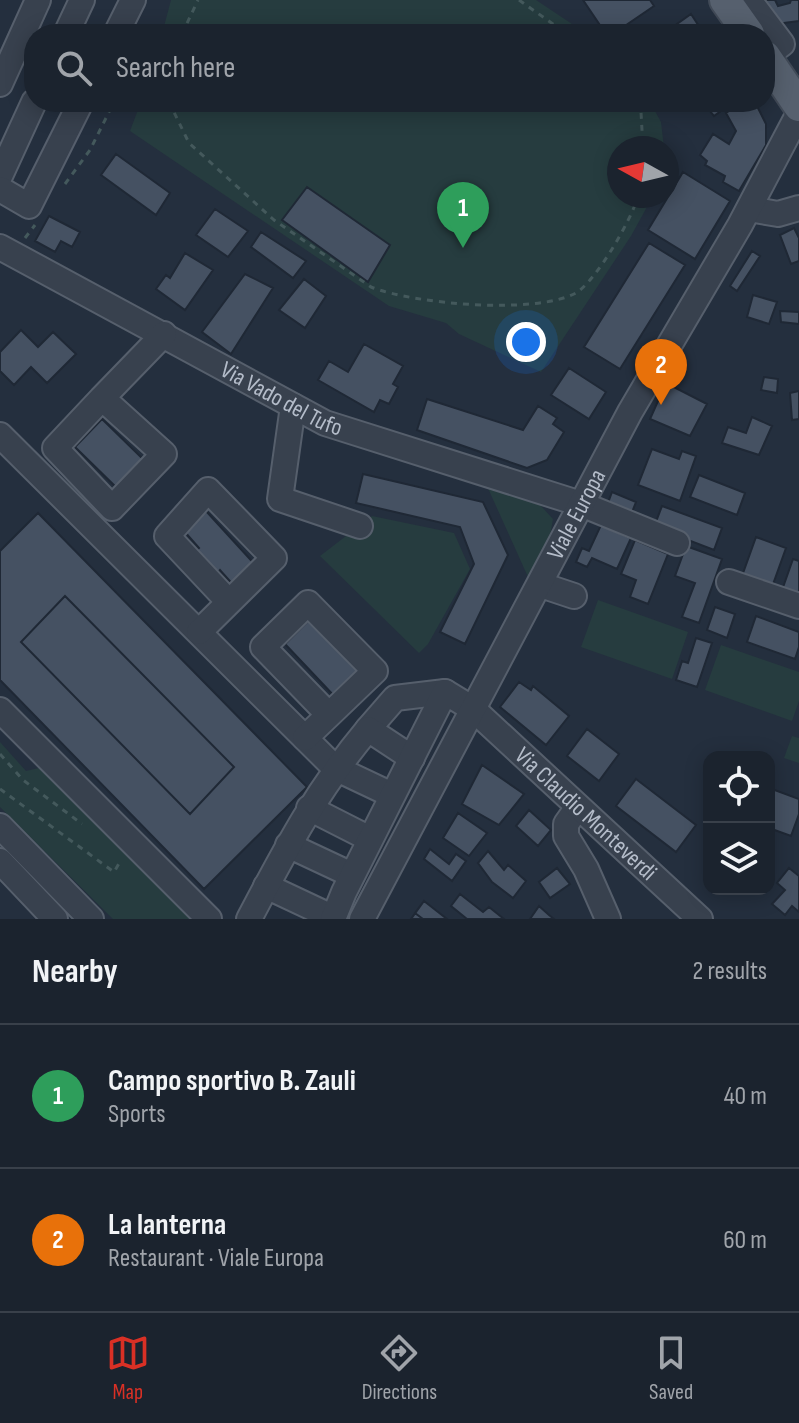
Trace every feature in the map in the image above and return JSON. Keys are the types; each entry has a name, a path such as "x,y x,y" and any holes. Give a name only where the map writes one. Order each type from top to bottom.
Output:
{"main road":[{"path":"725,0 742,24"},
{"path":"775,71 799,106"}],"street":[{"path":"27,24 38,0"},
{"path":"71,24 82,0"},
{"path":"121,24 133,0"},
{"path":"749,0 767,24"},
{"path":"0,84 24,31"},
{"path":"775,35 782,44 775,49"},
{"path":"0,176 29,112"},
{"path":"0,189 29,206 76,112"},
{"name":"Viale Europa","path":"362,919 630,412 749,209 799,113"},
{"path":"749,209 778,214 799,208"},
{"name":"Via Vado del Tufo","path":"1,251 164,334 325,423 581,504 677,543"},
{"path":"102,398 164,454 112,508 55,448 102,398 164,334"},
{"path":"293,406 280,499 360,526"},
{"path":"0,435 335,768 392,795"},
{"path":"199,632 274,558 208,490 167,536 229,602"},
{"path":"729,582 799,606"},
{"path":"541,585 574,596"},
{"path":"305,738 375,671 308,603 263,647 329,715"},
{"path":"249,919 309,808 335,768 368,729 395,698 445,692"},
{"path":"266,886 334,918 352,875 445,692"},
{"name":"Via Claudio Monteverdi","path":"445,692 473,709 700,919"},
{"path":"0,710 209,919"},
{"path":"368,729 412,758"},
{"path":"578,807 566,824 566,836 586,869 608,919"},
{"path":"309,808 370,839"},
{"path":"0,826 91,919"},
{"path":"288,845 352,875"},
{"path":"0,861 50,914 65,893"}],"path":[{"path":"187,24 198,0"},
{"path":"519,0 553,24"},
{"path":"174,112 189,143 274,220 371,287 387,293 471,305 550,301 574,294 585,286 635,208"},
{"path":"641,112 642,136"},
{"path":"0,754 23,780 89,829"},
{"path":"0,789 114,872 123,856"}],"green space":[{"path":"171,0 536,0 572,24 165,24"},
{"path":"137,112 656,112 661,122 663,136 607,136 607,208 646,208 541,372 459,334 446,323 389,306 130,131"},
{"path":"487,486 540,505 553,519 550,536 528,577"},
{"path":"372,516 454,533 470,569 428,644 419,653 320,556"},
{"path":"598,600 688,632 672,679 581,647"},
{"path":"721,645 799,672 799,701 792,721 705,690"},
{"path":"792,736 799,738 799,763 784,758"},
{"path":"0,742 26,771 43,767 192,919 113,919 0,807"}],"building":[{"path":"583,0 650,0 654,6 628,24 599,24"},
{"path":"759,0 775,0 778,6 799,0 799,21 784,23 778,28"},
{"path":"691,14 698,24 677,24"},
{"path":"760,112 766,124 766,145 739,191 723,182 725,176 705,165 707,161 700,155 713,134 729,144 736,131 726,113"},
{"path":"116,154 170,193 156,215 101,175"},
{"path":"683,172 730,201 695,259 648,230 661,208 679,208 679,179"},
{"path":"307,187 390,245 368,282 282,220"},
{"path":"215,209 248,231 228,257 196,235"},
{"path":"49,216 80,232 72,247 61,241 55,252 35,241"},
{"path":"794,228 799,238 799,261 791,264 780,235"},
{"path":"261,232 306,261 293,278 251,247"},
{"path":"649,243 685,265 620,369 584,347"},
{"path":"752,251 760,256 737,291 730,286"},
{"path":"185,253 213,270 185,310 156,289 166,275 170,278"},
{"path":"245,274 273,288 231,354 202,332"},
{"path":"304,279 326,296 305,328 279,310"},
{"path":"753,295 777,302 769,324 747,317"},
{"path":"780,311 799,312 799,324 781,322"},
{"path":"21,330 38,347 53,332 76,354 47,383 31,367 14,385 0,371 0,352"},
{"path":"364,344 403,366 393,384 398,387 389,404 380,400 374,412 318,380 329,361 348,372"},
{"path":"569,368 606,392 589,419 551,395"},
{"path":"764,377 778,379 777,393 761,390"},
{"path":"666,383 707,404 690,436 650,419"},
{"path":"799,391 799,419 792,420 790,393"},
{"path":"427,399 523,430 538,406 557,418 553,424 564,432 547,460 527,468 417,430"},
{"path":"752,417 772,426 759,455 722,443 728,427 746,433"},
{"path":"102,419 147,463 120,491 75,447"},
{"path":"652,449 679,459 682,451 696,456 680,501 638,485"},
{"path":"363,474 483,502 508,555 465,644 440,632 474,564 460,527 356,503"},
{"path":"699,475 745,493 737,515 690,497"},
{"path":"612,492 636,502 629,520 605,511"},
{"path":"662,506 722,528 714,550 654,527"},
{"path":"206,511 258,568 236,588 220,570 215,576 194,553 199,548 184,531"},
{"path":"38,513 307,787 204,889 0,680 0,551"},
{"path":"601,525 631,538 617,569 592,558 587,567 576,562 582,548 589,551"},
{"path":"756,537 786,548 772,587 742,576"},
{"path":"635,540 668,554 648,604 630,597 636,580 621,574"},
{"path":"686,546 722,559 699,623 682,617 695,583 675,576"},
{"path":"793,559 799,561 799,599 781,593"},
{"path":"65,596 234,767 190,814 21,642"},
{"path":"715,607 735,614 727,638 707,630"},
{"path":"756,616 799,632 795,659 747,642"},
{"path":"309,620 362,675 337,699 285,644"},
{"path":"696,638 712,643 697,687 676,680 682,661 688,663"},
{"path":"519,682 531,690 533,686 569,716 546,745 500,707"},
{"path":"587,729 619,754 599,781 567,756"},
{"path":"482,765 524,794 499,825 462,804"},
{"path":"636,779 696,825 676,852 616,806"},
{"path":"775,790 799,799 799,814 791,836 775,830"},
{"path":"529,810 551,830 538,846 516,826"},
{"path":"458,813 487,833 469,856 443,838"},
{"path":"430,849 449,864 456,854 466,861 452,881 424,859"},
{"path":"488,851 504,870 508,865 526,881 513,898 492,882 478,863"},
{"path":"557,868 570,884 550,898 539,882"},
{"path":"789,868 799,876 799,912 792,906 785,915 772,904 785,890 777,883"},
{"path":"460,894 483,912 489,907 504,919 467,919 451,906"},
{"path":"424,901 447,919 411,919"},
{"path":"424,901 447,919 423,919 415,913"},
{"path":"539,906 549,915 554,919 530,919"}],"place":[{"name":"Campo sportivo B. Zauli","path":"463,248"},
{"name":"La lanterna","path":"661,405"}]}
